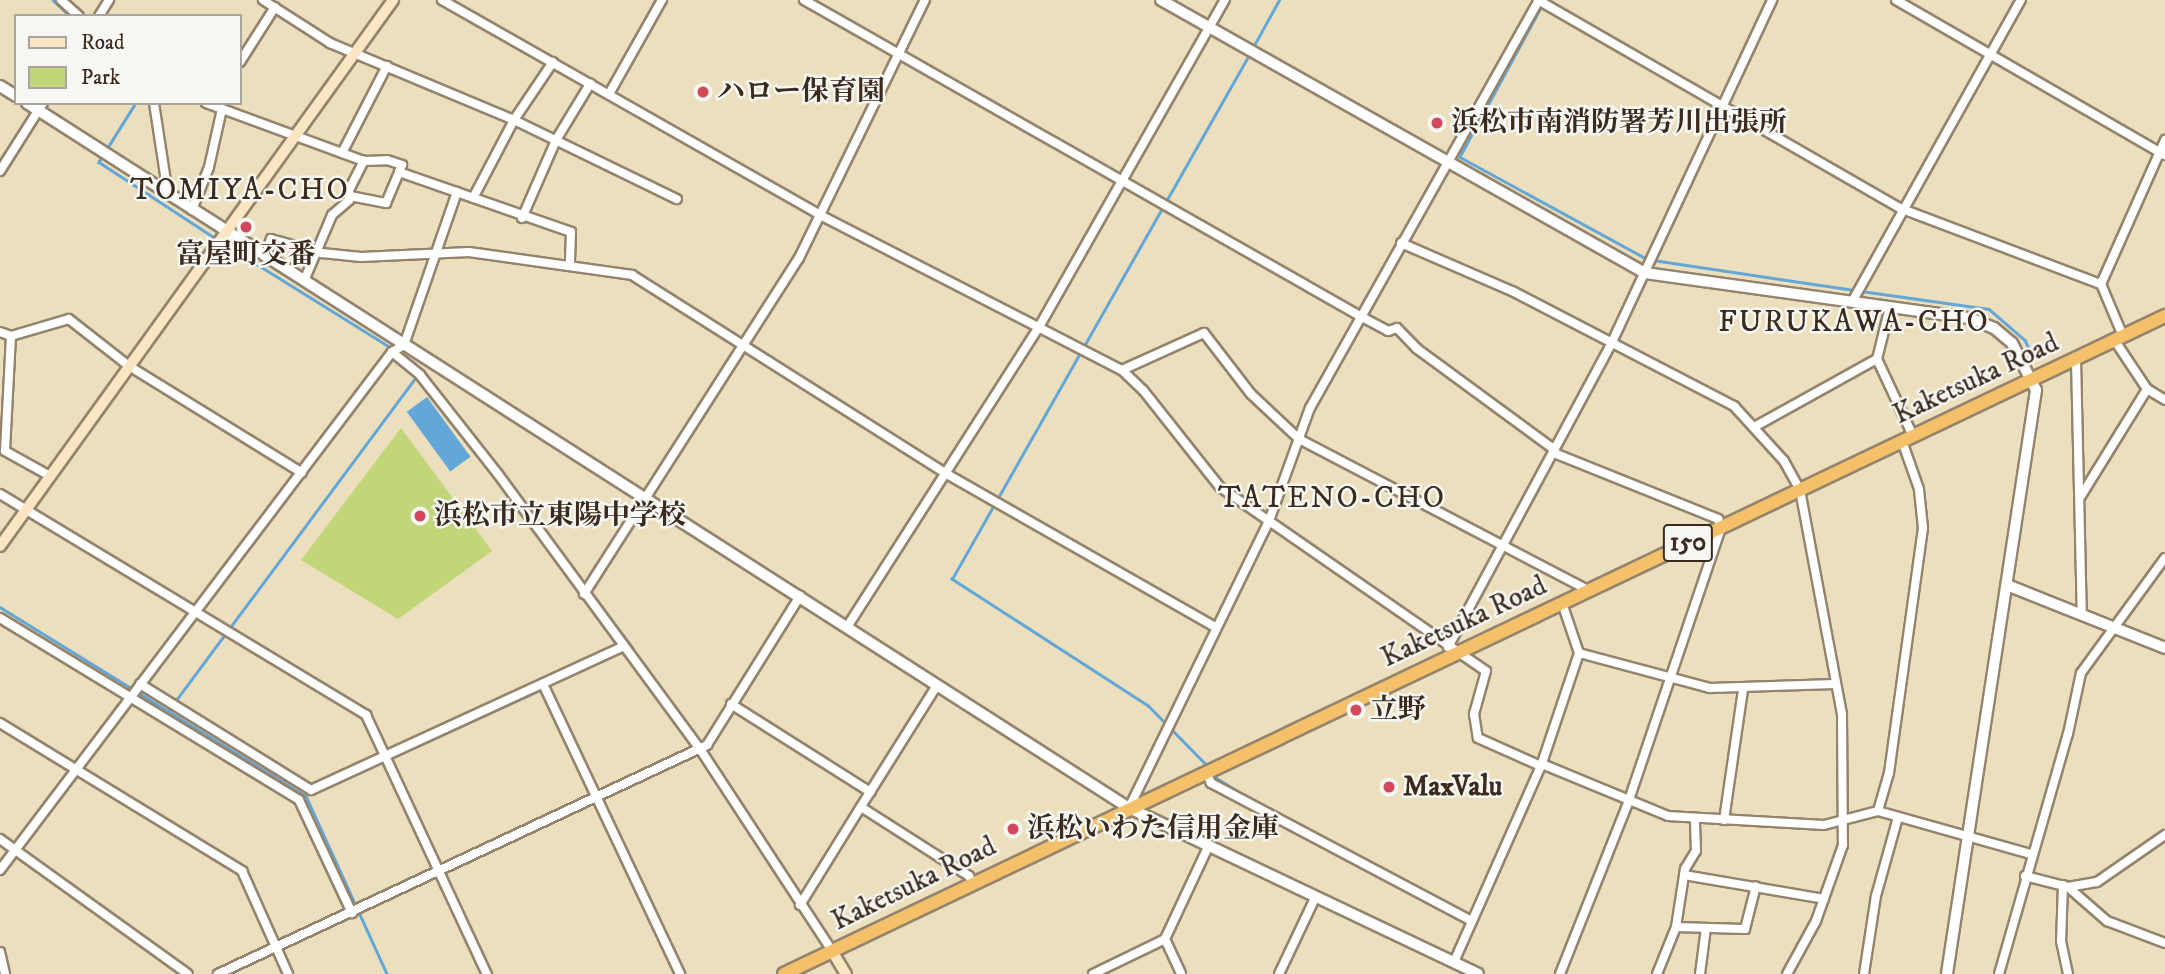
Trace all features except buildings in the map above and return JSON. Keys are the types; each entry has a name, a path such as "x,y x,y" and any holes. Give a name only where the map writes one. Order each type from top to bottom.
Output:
{"highway":[{"name":"Kaketsuka Road","path":"785,974 1208,771 1452,650 1562,603 2165,316"}],"main road":[{"path":"0,546 393,0"},
{"path":"832,951 846,974"}],"street":[{"path":"61,0 77,14"},
{"path":"263,0 354,54 514,120 677,199"},
{"path":"442,0 818,214 1122,370 1143,390 1220,487 1486,671 1474,714 1478,738 1541,765 1589,780 1628,803 1695,820 1843,823 1878,811 2031,855"},
{"path":"609,94 662,0"},
{"path":"804,0 1360,316 1388,331 1396,328 1416,348 1554,451 1718,519 1721,528 1628,803 1560,974"},
{"path":"584,594 740,344 799,258 818,214 925,0"},
{"path":"1161,0 1645,273 1970,318 1994,328 2012,343 2033,379 2036,390 1947,974"},
{"path":"847,627 1039,327 1225,0"},
{"path":"1452,650 1612,342 1772,0"},
{"path":"1896,0 2162,153"},
{"path":"1852,302 2021,0"},
{"path":"1129,808 1269,521 1299,439 1360,316 1540,1 1724,104 1902,209 2102,284"},
{"path":"242,59 275,7"},
{"path":"473,198 486,166 552,62"},
{"path":"342,153 387,66"},
{"path":"522,218 556,140 590,84"},
{"path":"154,105 168,194"},
{"path":"213,105 364,161 387,160 402,165 386,204 350,196"},
{"path":"0,171 41,107 225,232 1129,808 1478,974"},
{"path":"192,210 209,167 222,109"},
{"path":"2165,140 2162,153 2102,284 2119,339 2147,388 2165,400"},
{"path":"303,281 318,252 331,215 350,196 364,161"},
{"path":"399,172 522,218 571,232 570,266"},
{"path":"0,870 392,352 404,345 457,192"},
{"path":"265,257 271,239 318,252 436,255 469,252 632,275 945,473 1215,627"},
{"path":"1401,243 1612,342 1734,407 1756,426 1784,461 1800,491 1842,715 1843,845 1824,899 1787,974"},
{"path":"1878,811 1889,773 1923,528 1919,489 1908,439 1877,359 1890,307"},
{"path":"0,332 11,336 69,319 129,366 302,473"},
{"path":"1122,370 1204,333 1251,394 1299,439 1588,590"},
{"path":"11,336 5,451 50,476"},
{"path":"392,352 420,375 700,749 832,951"},
{"path":"1756,426 1877,359"},
{"path":"2077,359 2082,615"},
{"path":"2080,498 2147,388"},
{"path":"0,494 366,715 486,974"},
{"path":"1999,974 2031,855 2068,734 2081,673 2165,558"},
{"path":"2007,585 2165,648"},
{"path":"219,974 707,745 800,596"},
{"path":"1454,962 1541,765 1579,653 1562,603"},
{"path":"0,618 299,800 355,911"},
{"path":"140,684 311,790 622,647"},
{"path":"1579,653 1670,680 1743,690 1835,684"},
{"path":"543,684 680,974"},
{"path":"800,905 937,684"},
{"path":"1724,820 1743,690"},
{"path":"731,704 870,792"},
{"path":"0,723 242,871 288,974"},
{"path":"1208,771 1211,783 1472,921"},
{"path":"861,807 969,876 973,883"},
{"path":"1864,974 1876,896 1898,817"},
{"path":"1657,974 1676,927 1684,875 1696,851 1695,820"},
{"path":"2025,876 2066,886 2097,882 2165,835"},
{"path":"0,839 188,974"},
{"path":"1093,974 1165,939 1209,845"},
{"path":"1684,875 1824,899"},
{"path":"1676,927 1745,929 1756,886"},
{"path":"2066,886 2107,921 2165,943"},
{"path":"2066,886 2061,941 2068,974"},
{"path":"1279,974 1316,896"},
{"path":"1700,974 1706,928"},
{"path":"1165,939 1181,974"},
{"path":"0,952 5,974"}],"green space":[{"path":"401,428 492,551 398,619 301,560"}],"water":[{"path":"427,397 470,457 450,472 407,412"}],"waterway":[{"path":"53,0 68,14"},
{"path":"1252,49 1279,0"},
{"path":"1542,6 1460,157 1647,259"},
{"path":"1207,766 1148,706 952,579 1249,55"},
{"path":"135,105 99,162 218,240"},
{"path":"223,243 393,349"},
{"path":"1653,260 1854,290"},
{"path":"1861,291 1989,309 2025,340 2033,357"},
{"path":"399,352 415,366"},
{"path":"168,711 417,376"},
{"path":"545,531 632,647 548,686"},
{"path":"0,607 133,689"},
{"path":"338,782 542,689"},
{"path":"139,693 306,796 387,974"},
{"path":"1212,775 1250,799"},
{"path":"1457,909 1466,913"}],"place":[{"name":"ハロー保育園","path":"703,92"},
{"name":"浜松市南消防署芳川出張所","path":"1437,123"},
{"name":"富屋町交番","path":"246,227"},
{"name":"浜松市立東陽中学校","path":"420,516"},
{"name":"立野","path":"1356,710"},
{"name":"MaxValu","path":"1389,787"},
{"name":"浜松いわた信用金庫","path":"1013,829"}],"district":[{"name":"TOMIYA-CHO","path":"240,191"},
{"name":"FURUKAWA-CHO","path":"1854,323"},
{"name":"TATENO-CHO","path":"1332,499"}]}
